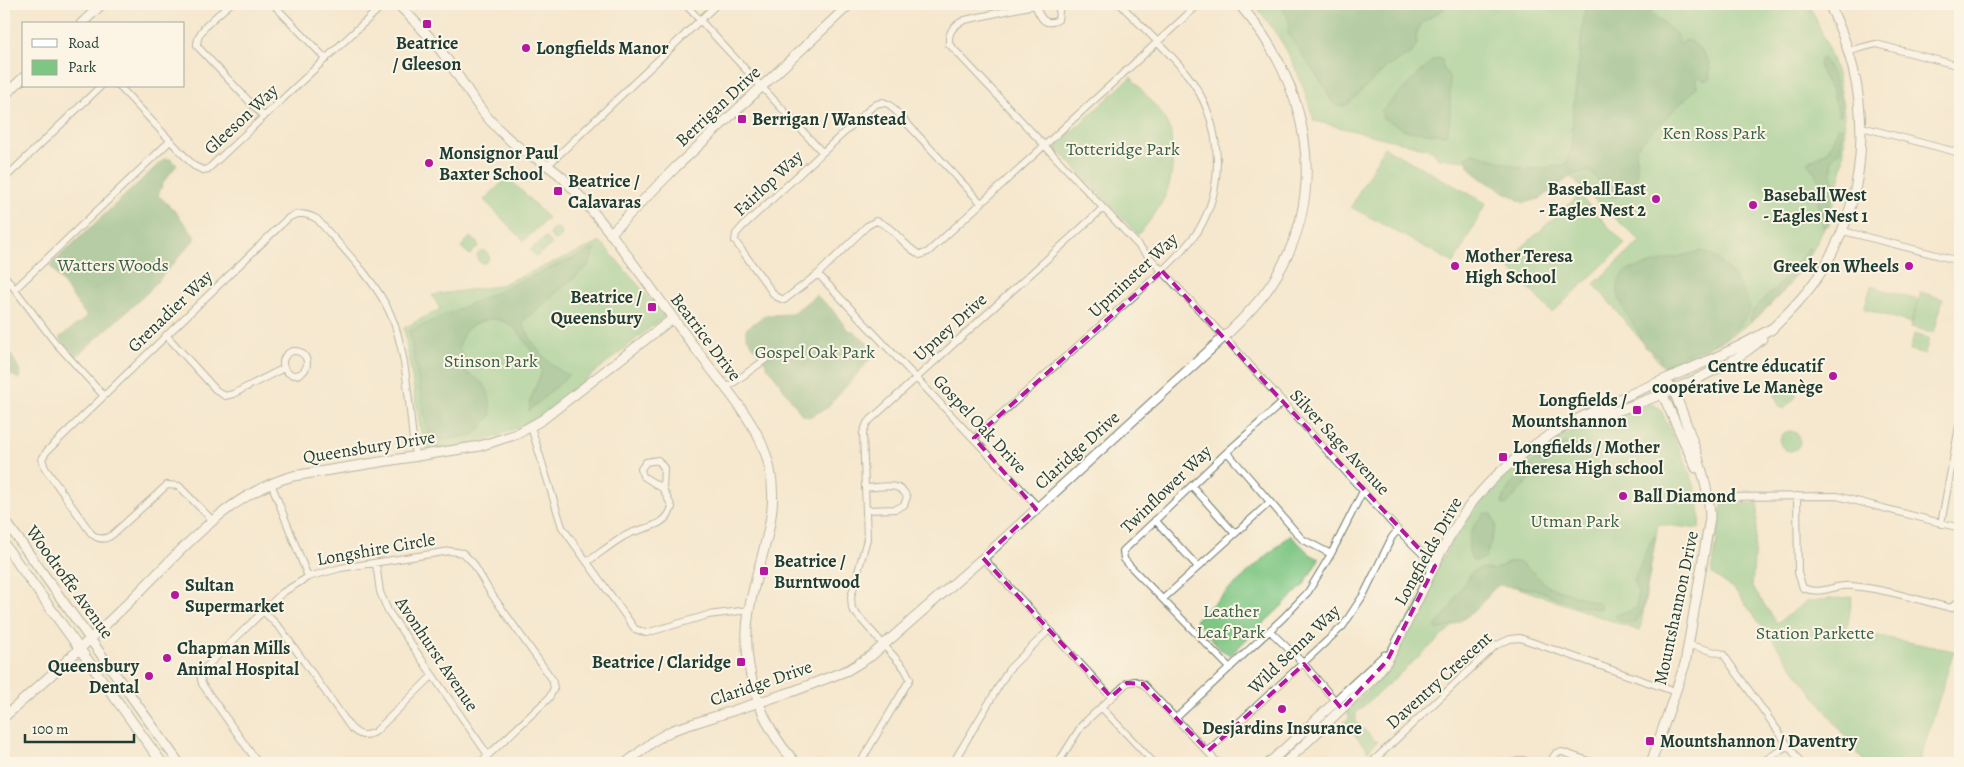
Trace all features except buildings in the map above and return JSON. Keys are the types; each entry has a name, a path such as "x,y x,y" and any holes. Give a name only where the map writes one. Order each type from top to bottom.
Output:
{"street":[{"path":"83,22 102,4"},
{"path":"230,4 200,32 196,39 197,46 264,117"},
{"path":"273,4 326,59"},
{"name":"Gleeson Way","path":"121,88 194,166 203,170 212,167 384,4"},
{"name":"Beatrice Drive","path":"398,4 436,45 489,119 511,141 548,166 564,180 610,234 751,424 761,442 773,488 770,526 749,610 748,652 752,678 759,703 771,729 793,762"},
{"path":"685,4 822,152"},
{"path":"548,166 717,4"},
{"name":"Berrigan Drive","path":"610,234 676,167 850,4"},
{"path":"1037,4 1041,19 1046,22 1058,20 1060,4"},
{"name":"Silver Sage Avenue","path":"1037,4 965,20 956,24 948,38 948,44 1224,337 1398,530 1435,566"},
{"name":"Upminster Way","path":"974,438 1162,271 1188,245 1203,221 1217,179 1212,123 1208,107 1186,74 1120,4"},
{"name":"Fairlop Way","path":"981,203 890,105 883,102 874,105 742,227 736,234 735,241 775,296 784,300 818,274 867,226 876,221 885,223 913,251 920,255 928,252 1199,4"},
{"name":"Claridge Drive","path":"626,763 650,743 673,730 759,703 848,670 884,645 983,558 1224,337 1257,303 1284,262 1300,216 1306,176 1305,145 1302,120 1280,62 1238,4"},
{"name":"Longfields Drive","path":"1565,428 1611,414 1662,393 1744,353 1800,302 1823,271 1843,231 1858,180 1862,128 1858,85 1848,52 1829,4"},
{"path":"1848,52 1876,44 1960,66"},
{"path":"4,96 22,79"},
{"path":"4,179 99,88"},
{"path":"1862,128 1960,153"},
{"path":"14,289 170,141"},
{"name":"Upney Drive","path":"884,645 852,609 851,597 867,539 863,433 867,424 1102,208"},
{"name":"Grenadier Way","path":"213,521 179,486 167,484 109,537 98,539 91,533 45,468 42,459 47,451 103,395 287,219 297,214 312,216 365,276 393,320 401,352 415,456"},
{"path":"1843,231 1960,261"},
{"name":"Gospel Oak Drive","path":"818,274 1038,507"},
{"path":"4,275 54,341 103,395"},
{"name":"Queensbury Drive","path":"4,717 91,639 213,521 237,502 271,483 304,474 480,446 531,427 672,319"},
{"name":"Longfields Drive","path":"1285,763 1399,641 1460,519 1486,486 1524,452 1606,404 1663,381 1747,343 1774,327"},
{"path":"166,335 216,390 225,396 233,394 284,368"},
{"path":"297,350 305,355 308,364 301,374 290,374 284,368 283,359 288,352 297,350"},
{"path":"725,389 766,359"},
{"path":"1663,381 1672,388"},
{"name":"Mountshannon Drive","path":"1663,381 1662,393 1705,486"},
{"name":"Mountshannon Drive","path":"1651,763 1676,692 1689,645 1710,526 1708,497 1705,486 1691,437 1672,388"},
{"name":"Twinflower Way","path":"1230,668 1129,565 1123,555 1128,545 1283,402"},
{"path":"1942,524 1960,421"},
{"path":"531,427 562,526 635,629 642,633 708,615 749,610"},
{"path":"1227,452 1302,539 1331,554"},
{"path":"587,562 623,537 655,526 666,519 672,507 663,489 664,468 658,460 646,462 641,468 643,476 663,489"},
{"path":"271,483 308,577"},
{"path":"1192,486 1235,534"},
{"path":"866,488 898,487 904,490 907,498 904,505 896,509 866,510"},
{"path":"1176,718 1308,592 1331,554 1363,491"},
{"path":"1797,496 1798,573 1803,588 1814,592 1848,586 1865,588 1951,608 1960,600"},
{"path":"1708,497 1837,496 1960,528"},
{"path":"1163,599 1270,502"},
{"name":"Woodroffe Avenue","path":"4,519 179,763"},
{"path":"1155,520 1198,567"},
{"name":"Wild Senna Way","path":"1208,751 1343,626 1354,612 1392,537 1398,530"},
{"name":"Woodroffe Avenue","path":"4,544 162,763"},
{"name":"Longshire Circle","path":"258,763 204,688 200,674 226,646 282,593 308,577 341,568 450,551 463,553 473,563 490,592 552,679 554,688 549,698 480,763"},
{"path":"983,558 1111,697"},
{"name":"Avonhurst Avenue","path":"376,563 380,592 388,611 488,755"},
{"path":"263,611 281,630 351,728 359,736 367,736 375,732 432,676"},
{"path":"953,763 1009,669 1049,630"},
{"path":"1270,630 1304,664 1339,705"},
{"name":"Daventry Crescent","path":"1371,763 1496,646 1510,638 1520,638 1676,692"},
{"path":"860,763 910,679 905,669 884,645"},
{"path":"1689,645 1723,654 1801,763"},
{"path":"1058,763 1082,725 1111,697 1127,684 1135,681 1143,684 1218,763"},
{"name":"Longfields Drive","path":"1269,763 1339,705"},
{"path":"1101,707 1154,763"},
{"path":"1761,763 1788,745"},
{"path":"1549,763 1556,753 1562,752 1595,763"},
{"path":"1510,763 1523,760 1531,763"}],"highlighted area":[{"path":"1162,271 1435,566 1387,661 1342,709 1304,664 1208,751 1143,684 1127,683 1111,697 983,558 1036,509 974,438"}],"green space":[{"name":"Ken Ross Park","path":"1253,4 1809,4 1835,68 1844,113 1844,147 1839,181 1830,214 1816,245 1797,274 1774,301 1748,324 1728,337 1665,369 1594,284 1640,241 1565,172 1438,158 1432,150 1314,121 1304,89 1291,59 1275,31"},
{"path":"1274,4 1448,4 1418,28 1416,35 1417,44 1411,54 1388,66 1348,104 1339,107 1331,101 1326,89 1288,34 1289,21 1286,14 1280,6"},
{"path":"1593,4 1606,4 1610,8 1628,9 1636,9 1643,6 1676,34 1680,44 1686,40 1690,41 1701,51 1709,63 1710,79 1704,81 1700,77 1696,79 1697,87 1636,148 1637,177 1616,197 1611,197 1590,171 1574,174 1540,199 1524,203 1480,178 1468,166 1466,156 1474,153 1526,170 1566,165 1572,144 1573,112 1584,17 1586,10"},
{"path":"1439,58 1442,60 1443,68 1449,76 1450,121 1446,135 1407,131 1383,118 1381,111 1433,60"},
{"path":"1823,58 1834,78 1839,93 1842,108 1841,115 1839,115 1832,91 1821,72 1819,64 1820,59"},
{"name":"Totteridge Park","path":"1131,77 1158,109 1167,123 1171,132 1172,149 1169,186 1160,206 1138,235 1055,147"},
{"path":"1839,126 1842,128 1841,150 1831,159 1834,188 1829,205 1829,225 1823,228 1816,195 1821,183 1807,162 1828,151"},
{"path":"1384,147 1486,203 1454,263 1351,207"},
{"name":"Watters Woods","path":"164,159 171,159 177,165 164,181 158,195 175,211 196,238 146,294 76,357 59,338 87,317 50,265"},
{"path":"508,177 548,218 524,241 484,200"},
{"path":"1579,195 1625,244 1552,313 1505,263"},
{"path":"556,228 562,234 556,240 550,234"},
{"path":"470,237 479,245 470,255 461,247"},
{"path":"546,237 552,244 536,257 530,250"},
{"name":"Stinson Park","path":"601,242 665,316 535,420 491,439 459,447 431,450 423,445 404,328 440,309 432,295 498,286"},
{"path":"1809,247 1811,252 1800,268 1764,311 1750,320 1753,310 1777,287"},
{"path":"596,248 588,266 522,322 546,359 569,375 529,411 530,401 542,371 531,351 518,332 510,325 501,320 491,319 479,322 465,332 459,348 471,367 464,372 478,380 486,388 490,400 491,415 474,435 443,440 428,433 409,331"},
{"path":"481,251 485,251 489,257 485,263 481,263 477,259 477,255"},
{"path":"1700,251 1708,253 1724,265 1737,282 1750,308 1739,326 1731,333 1703,349 1682,355 1678,364 1664,369 1660,363 1660,356 1644,347 1642,339 1624,309 1619,298 1618,288 1620,279 1628,270"},
{"path":"1871,286 1918,300 1911,323 1864,309"},
{"path":"1921,292 1943,299 1934,333 1911,327"},
{"name":"Gospel Oak Park","path":"816,295 831,308 848,330 855,332 873,348 874,355 827,408 809,417 802,415 746,336 746,329 765,315 792,314"},
{"path":"1914,334 1929,338 1925,354 1910,350"},
{"path":"4,344 21,371 19,379 4,371"},
{"path":"1723,357 1725,361 1681,381"},
{"path":"1782,386 1787,386 1797,396 1784,409 1779,407 1774,392"},
{"name":"Utman Park","path":"1651,404 1660,408 1687,467 1698,498 1700,514 1699,529 1658,524 1640,631 1502,582 1356,713 1356,721 1375,741 1378,741 1367,752 1367,749 1348,728 1338,728 1350,717 1346,711 1377,681 1455,535 1469,514 1497,481 1536,450 1565,434"},
{"path":"1790,431 1797,434 1800,441 1797,448 1790,451 1783,448 1780,441 1783,434"},
{"path":"1574,442 1577,446 1556,458 1536,473 1506,505 1502,504 1511,484 1530,465 1553,449"},
{"name":"Station Parkette","path":"1758,503 1752,587 1777,623 1807,601 1852,597 1847,630 1954,651 1919,763 1865,763 1734,589 1712,574 1722,504"},
{"path":"1485,513 1492,514 1496,526 1485,559 1473,561 1469,548 1470,536 1472,529"},
{"name":"Leather Leaf Park","path":"1290,535 1310,554 1319,559 1303,586 1230,655 1220,649 1195,620"},
{"path":"1656,536 1642,612 1635,623 1621,621 1615,616 1637,608 1638,592 1633,582 1652,538"},
{"path":"1510,562 1518,562 1533,572 1547,586 1600,604 1601,609 1577,606 1535,589 1497,585 1492,588 1489,595 1477,608 1462,620 1438,630 1435,627 1451,607 1472,572 1482,568 1493,570"}],"place":[{"name":"Beatrice / Gleeson","path":"427,24"},
{"name":"Longfields Manor","path":"526,48"},
{"name":"Berrigan / Wanstead","path":"742,119"},
{"name":"Monsignor Paul Baxter School","path":"429,163"},
{"name":"Beatrice / Calavaras","path":"558,191"},
{"name":"Baseball East - Eagles Nest 2","path":"1656,199"},
{"name":"Baseball West - Eagles Nest 1","path":"1753,205"},
{"name":"Mother Teresa High School","path":"1455,266"},
{"name":"Greek on Wheels","path":"1909,266"},
{"name":"Beatrice / Queensbury","path":"652,307"},
{"name":"Centre éducatif coopérative Le Manège","path":"1833,376"},
{"name":"Longfields / Mountshannon","path":"1637,410"},
{"name":"Longfields / Mother Theresa High school","path":"1503,457"},
{"name":"Ball Diamond","path":"1623,496"},
{"name":"Beatrice / Burntwood","path":"764,571"},
{"name":"Sultan Supermarket","path":"175,595"},
{"name":"Chapman Mills Animal Hospital","path":"167,658"},
{"name":"Beatrice / Claridge","path":"741,662"},
{"name":"Queensbury Dental","path":"149,676"},
{"name":"Desjardins Insurance","path":"1282,709"},
{"name":"Mountshannon / Daventry","path":"1650,741"}]}
